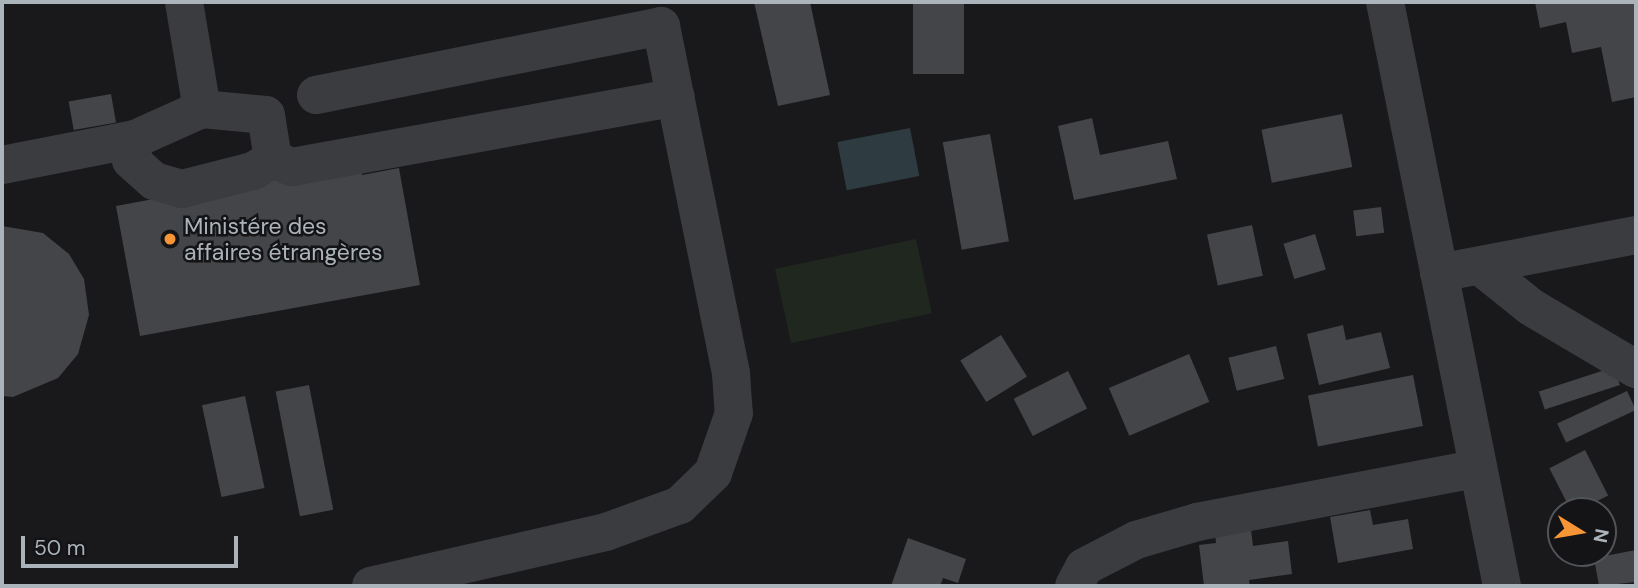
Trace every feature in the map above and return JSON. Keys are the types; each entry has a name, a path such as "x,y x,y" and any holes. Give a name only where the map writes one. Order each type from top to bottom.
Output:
{"street":[{"path":"184,2 202,109"},
{"path":"1385,2 1476,469 1502,586"},
{"path":"316,95 661,26 731,374 734,412 713,473 681,505 606,532 371,586"},
{"path":"273,159 292,167 676,97"},
{"path":"2,165 135,139 202,109 266,115 273,159"},
{"path":"135,139 131,160 155,181 182,189 253,171 273,159"},
{"path":"1439,273 1636,235"},
{"path":"1481,267 1531,307 1636,369"},
{"path":"1074,586 1084,567 1148,536 1476,469"}],"shaded area":[{"path":"910,128 919,176 847,190 837,142"},
{"path":"916,239 932,313 791,343 775,269"}],"building":[{"path":"754,2 810,2 830,95 778,106"},
{"path":"913,2 964,2 964,74 913,74"},
{"path":"1535,2 1636,2 1636,97 1612,102 1601,47 1572,53 1566,22 1540,28"},
{"path":"111,94 116,123 74,130 69,101"},
{"path":"1342,114 1352,167 1272,183 1262,130"},
{"path":"1092,118 1100,155 1168,141 1177,179 1074,200 1058,126"},
{"path":"990,134 1009,241 962,250 943,142"},
{"path":"359,161 362,175 399,168 420,285 140,336 116,206"},
{"path":"1381,207 1384,233 1356,236 1353,210"},
{"path":"1252,225 1263,276 1218,285 1207,235"},
{"path":"2,226 43,233 69,254 84,279 89,315 78,354 58,378 13,397 2,396"},
{"path":"1315,234 1326,269 1294,279 1283,244"},
{"path":"1343,325 1346,340 1381,332 1390,368 1319,385 1307,334"},
{"path":"1001,335 1027,377 986,402 960,360"},
{"path":"1276,346 1284,379 1237,391 1228,358"},
{"path":"1189,354 1209,402 1129,436 1109,388"},
{"path":"1614,367 1620,385 1545,409 1539,391"},
{"path":"1068,371 1087,408 1033,436 1014,399"},
{"path":"1413,375 1423,426 1318,446 1308,395"},
{"path":"309,385 333,510 300,516 276,391"},
{"path":"1627,391 1636,410 1566,443 1557,424"},
{"path":"245,396 265,488 222,497 202,405"},
{"path":"1585,450 1608,495 1564,497 1549,468"},
{"path":"1370,510 1373,525 1408,519 1413,549 1338,563 1330,517"},
{"path":"1250,521 1253,546 1288,541 1292,574 1249,580 1250,586 1204,586 1199,545 1216,543 1214,525"},
{"path":"908,538 966,559 958,583 943,578 940,586 891,586"},
{"path":"1636,550 1636,582 1599,586 1596,567 1617,567 1617,554"}],"place":[{"name":"Ministére des affaires étrangères","path":"170,239"}]}
